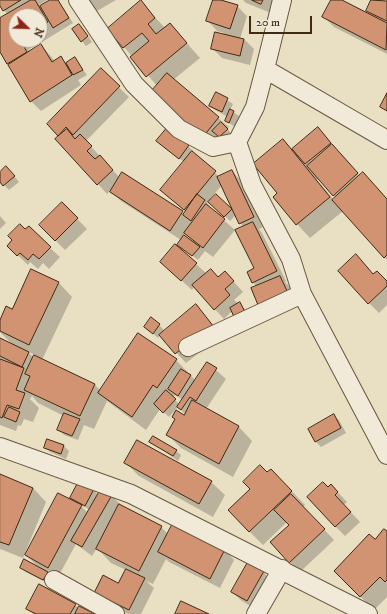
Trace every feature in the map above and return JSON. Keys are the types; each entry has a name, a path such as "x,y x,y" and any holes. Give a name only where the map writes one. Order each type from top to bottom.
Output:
{"street":[{"path":"78,0 134,84 179,129 212,148 238,142"},
{"path":"282,0 254,107 238,142 252,185 291,259 302,294 387,455"},
{"path":"265,69 387,140"},
{"path":"188,347 302,294"},
{"path":"0,447 131,494 282,569 368,614"},
{"path":"256,614 282,569"},
{"path":"54,580 115,614"}],"building":[{"path":"0,0 21,0 3,11 0,6"},
{"path":"31,0 35,0 40,8 17,8"},
{"path":"50,0 58,0 69,18 53,28 48,20 48,8 41,8 40,6"},
{"path":"141,0 155,18 148,24 156,34 170,23 187,43 146,77 130,57 149,41 142,33 123,48 107,29"},
{"path":"213,0 221,0 238,5 230,29 206,21"},
{"path":"252,0 263,0 261,4"},
{"path":"331,0 342,0 387,23 386,50 322,17"},
{"path":"371,0 387,1 387,21 366,11"},
{"path":"8,13 8,48 25,48 27,52 7,64 0,52 0,18"},
{"path":"79,24 88,36 81,42 72,29"},
{"path":"215,32 244,39 240,56 211,49"},
{"path":"35,48 43,48 52,62 61,56 72,75 30,102 8,65"},
{"path":"75,57 83,70 73,75 66,63"},
{"path":"101,68 120,86 73,135 66,127 58,136 47,124"},
{"path":"167,73 219,117 203,137 150,93"},
{"path":"216,92 228,98 222,112 209,106"},
{"path":"387,93 387,111 380,107"},
{"path":"230,109 234,111 229,123 225,121"},
{"path":"221,122 228,129 219,137 212,131"},
{"path":"318,127 331,143 305,164 292,149"},
{"path":"167,128 189,145 179,159 156,141"},
{"path":"67,129 75,139 80,134 92,146 87,151 95,159 100,155 113,170 97,185 55,139"},
{"path":"283,139 330,197 296,225 273,197 277,193 253,164"},
{"path":"332,144 358,173 333,196 307,166"},
{"path":"192,151 216,171 184,210 160,190"},
{"path":"6,166 15,176 3,186 0,182 0,172"},
{"path":"232,170 254,217 239,224 217,177"},
{"path":"122,172 183,211 170,231 110,192"},
{"path":"363,172 387,199 387,255 384,258 332,200"},
{"path":"197,194 205,200 191,221 183,215"},
{"path":"216,194 232,209 224,217 208,202"},
{"path":"62,202 78,218 55,241 39,225"},
{"path":"206,204 225,219 203,248 184,233"},
{"path":"253,222 277,271 252,283 247,272 254,268 235,230"},
{"path":"20,224 25,229 29,226 51,247 39,259 33,254 28,260 20,253 17,256 7,246 12,240 8,236"},
{"path":"184,235 200,247 192,256 177,245"},
{"path":"175,244 197,263 181,281 160,262"},
{"path":"356,254 373,274 377,271 387,281 387,286 368,304 338,271"},
{"path":"31,269 59,282 29,345 0,331 0,320 6,306 12,309"},
{"path":"211,269 218,277 225,271 234,281 225,289 230,295 214,310 192,285"},
{"path":"280,276 288,293 258,305 251,288"},
{"path":"240,302 246,314 235,319 230,308"},
{"path":"196,304 214,327 199,334 175,354 159,335"},
{"path":"151,317 160,324 153,334 144,327"},
{"path":"138,333 177,359 157,388 153,385 132,417 98,393"},
{"path":"0,338 29,352 22,367 0,356"},
{"path":"34,355 95,384 80,416 24,390 30,376 25,374"},
{"path":"0,359 24,368 16,390 25,393 19,409 7,405 2,418 0,417"},
{"path":"207,362 217,368 196,401 190,397 181,410 177,407"},
{"path":"181,369 191,375 178,396 168,389"},
{"path":"166,390 176,399 163,413 154,404"},
{"path":"192,400 239,426 219,464 166,435 175,419 172,417 176,410 184,415"},
{"path":"9,407 20,412 16,422 4,417"},
{"path":"64,413 80,419 72,436 57,430"},
{"path":"334,414 341,428 315,442 308,429"},
{"path":"153,436 177,450 173,456 149,442"},
{"path":"47,439 64,445 61,454 44,448"},
{"path":"137,440 212,481 199,504 124,463"},
{"path":"260,465 267,472 271,469 292,491 249,532 228,510 250,489 243,482"},
{"path":"0,474 33,488 9,545 0,542"},
{"path":"79,481 94,489 85,506 70,498"},
{"path":"323,482 328,487 331,484 338,492 335,495 351,512 335,527 307,497"},
{"path":"101,489 112,495 82,547 71,541"},
{"path":"58,493 82,505 48,568 25,555"},
{"path":"291,494 325,529 289,563 270,542 289,525 274,510"},
{"path":"119,504 162,526 139,571 96,549"},
{"path":"173,523 225,549 210,579 158,552"},
{"path":"384,529 387,531 387,580 385,582 380,577 360,597 334,571 369,534 375,539"},
{"path":"24,559 48,572 43,580 20,568"},
{"path":"248,562 264,571 247,601 231,592"},
{"path":"126,569 145,578 129,610 94,593 103,575 118,583"},
{"path":"39,584 76,604 70,614 36,614 26,609"},
{"path":"181,601 209,614 175,614"},
{"path":"79,606 95,614 75,614"}]}
